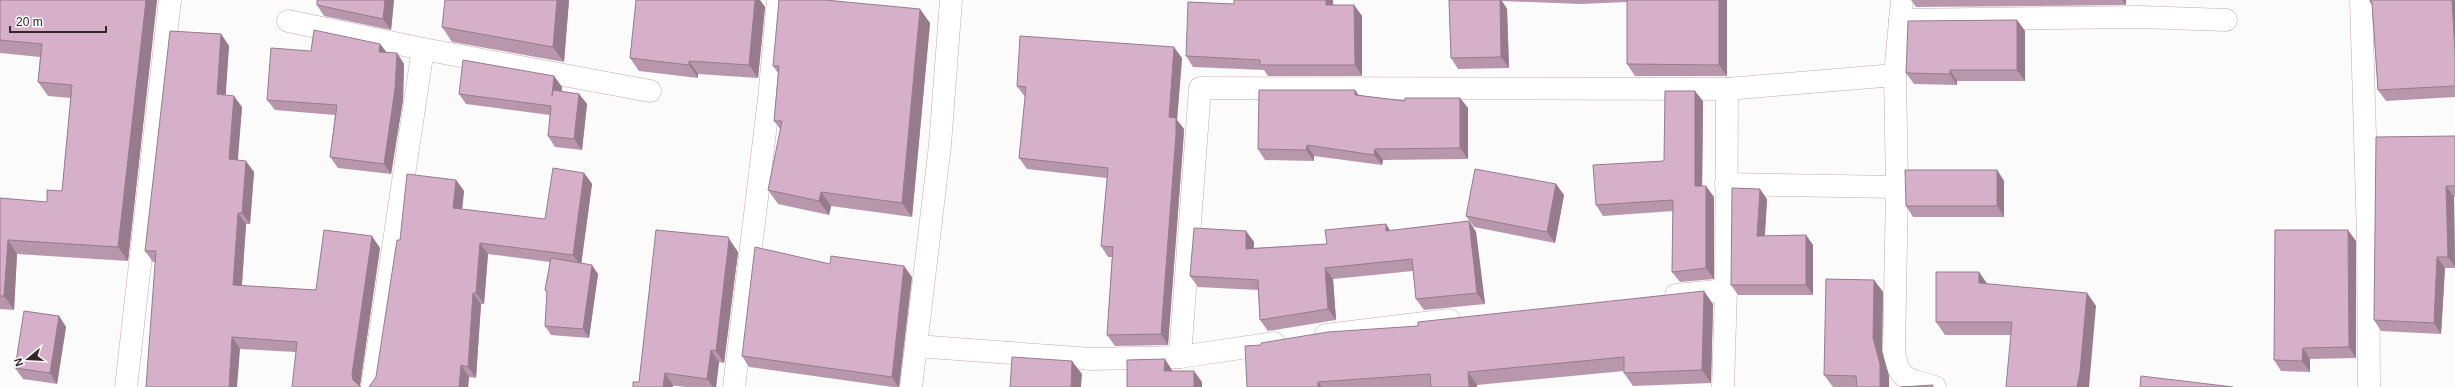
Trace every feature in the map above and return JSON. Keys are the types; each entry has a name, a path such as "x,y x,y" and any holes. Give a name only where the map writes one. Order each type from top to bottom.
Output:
{"street":[{"path":"126,387 170,0"},
{"path":"734,387 769,99 778,0"},
{"path":"911,387 940,146 951,0"},
{"path":"2361,0 2368,238 2368,387"},
{"path":"1935,387 1904,376 1896,368 1894,351 1897,187 1895,75 1901,10 2140,9 2226,20"},
{"path":"288,21 423,49 650,91"},
{"path":"372,387 423,49"},
{"path":"1180,357 1200,88 1727,89 1895,75"},
{"path":"1723,387 1726,290 1727,89"},
{"path":"1726,184 1897,187"},
{"path":"1655,298 1726,290"},
{"path":"916,346 1091,359 1180,357 1302,338 1465,318"}],"building":[{"path":"0,0 146,0 118,247 8,240 4,296 0,296 0,198 47,202 47,190 62,191 72,85 38,82 42,44 0,40"},
{"path":"317,0 385,0 383,19 317,5"},
{"path":"445,0 557,0 553,47 442,27"},
{"path":"636,0 755,0 749,65 689,61 689,65 630,58"},
{"path":"779,0 825,0 920,9 902,203 821,192 819,201 768,190 782,121 774,121 779,66 773,66"},
{"path":"1234,0 1326,0 1326,5 1354,5 1355,65 1260,65 1260,60 1186,56 1188,2 1234,4"},
{"path":"1449,0 1500,0 1501,57 1451,58"},
{"path":"1627,0 1719,0 1719,65 1627,64"},
{"path":"2370,0 2452,0 2455,86 2378,90 2372,2 2370,2"},
{"path":"2017,20 2017,70 1950,70 1950,74 1906,73 1908,21"},
{"path":"314,30 380,44 379,52 397,53 395,89 384,164 330,157 337,105 267,100 271,48 311,51"},
{"path":"170,31 221,34 217,94 234,96 229,159 246,161 242,213 238,213 233,285 316,290 324,230 372,236 352,374 353,380 361,387 292,387 297,342 232,337 229,387 146,387 156,251 145,251"},
{"path":"1020,36 1174,47 1169,117 1176,118 1176,134 1161,334 1107,335 1113,247 1101,246 1108,168 1019,158 1026,87 1017,86"},
{"path":"463,60 554,76 552,96 553,90 579,94 574,139 548,136 551,106 459,94"},
{"path":"1259,90 1355,90 1355,95 1405,101 1405,98 1460,98 1460,148 1375,149 1374,155 1307,145 1306,150 1258,149"},
{"path":"1665,91 1695,91 1695,186 1706,186 1706,268 1672,272 1673,200 1596,205 1593,165 1664,161"},
{"path":"2455,136 2455,186 2446,186 2448,257 2437,257 2434,323 2374,320 2376,137"},
{"path":"553,168 584,173 573,255 480,243 476,293 473,293 468,367 461,365 459,387 369,387 376,377 397,240 400,240 407,174 456,180 453,208 545,219"},
{"path":"1475,169 1556,184 1547,232 1466,216"},
{"path":"1905,170 1997,170 1997,206 1906,206"},
{"path":"1732,188 1760,189 1757,236 1806,235 1806,285 1731,285"},
{"path":"1469,221 1477,293 1416,299 1412,259 1325,268 1328,309 1260,320 1258,280 1190,276 1194,228 1246,231 1246,249 1327,244 1325,230 1386,224 1386,231"},
{"path":"656,230 728,237 729,240 716,351 711,350 707,379 665,373 663,387 633,387 633,382 639,382"},
{"path":"2275,230 2348,230 2349,347 2303,348 2302,361 2274,360"},
{"path":"755,247 830,264 831,256 904,266 892,377 742,356"},
{"path":"551,258 592,265 583,329 545,326 547,291 545,290"},
{"path":"1936,272 1979,272 1979,283 2087,293 2080,372 2077,387 2006,387 2012,322 1936,322"},
{"path":"1826,279 1874,280 1873,338 1880,364 1880,387 1857,387 1856,376 1824,375"},
{"path":"1704,291 1702,370 1624,373 1624,357 1468,372 1469,387 1431,387 1430,374 1318,382 1318,387 1247,387 1245,346 1261,345 1261,343 1328,332 1418,326 1418,322"},
{"path":"24,311 59,316 50,373 15,368"},
{"path":"1012,357 1072,361 1071,387 1010,387"},
{"path":"1165,359 1164,371 1194,371 1194,387 1127,387 1127,360"},
{"path":"2141,376 2233,387 2140,387"},
{"path":"1933,385 1933,387 1901,387"}]}
